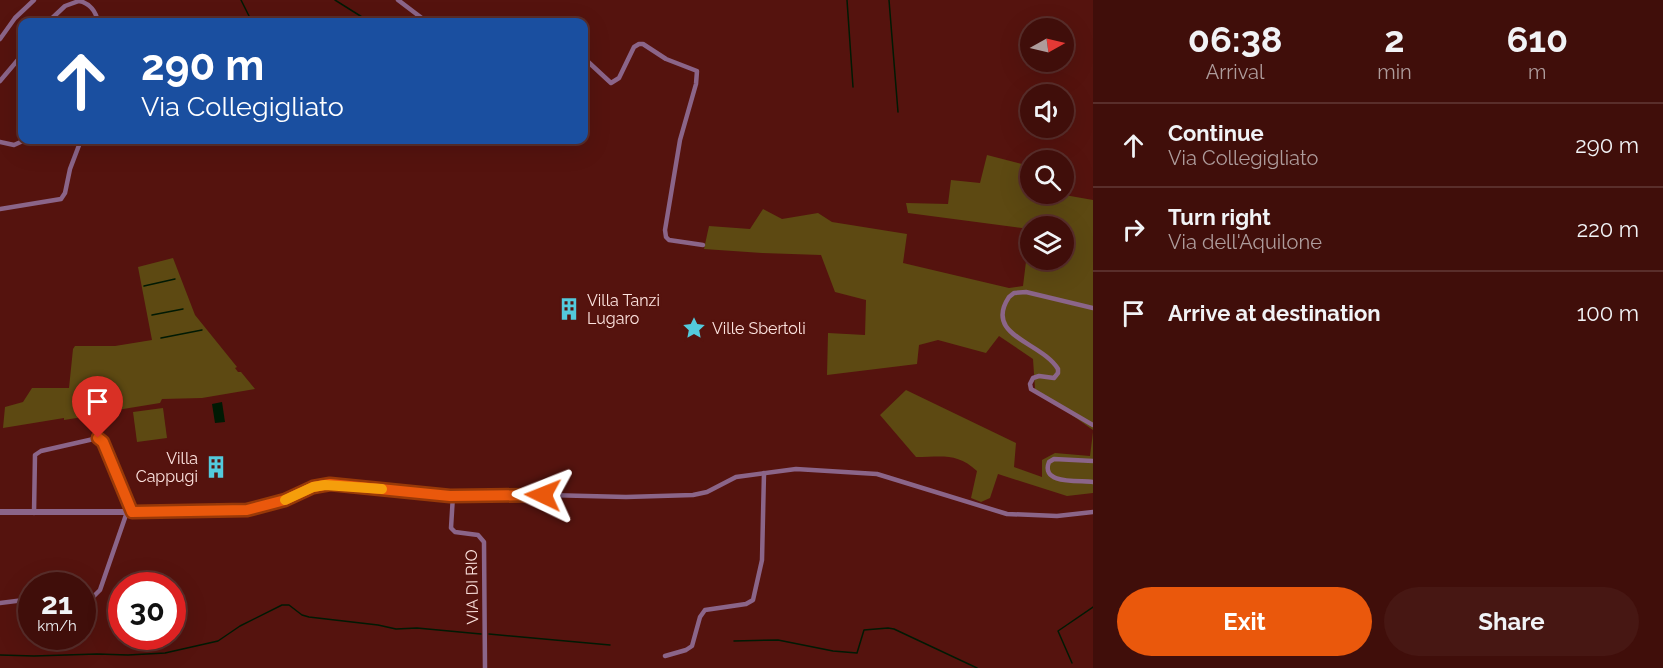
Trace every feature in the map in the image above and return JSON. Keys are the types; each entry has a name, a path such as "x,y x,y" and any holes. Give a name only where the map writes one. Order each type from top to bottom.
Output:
{"street":[{"path":"0,39 15,18 34,0"},
{"path":"398,0 422,18"},
{"path":"52,18 62,8 79,1 85,2 93,9 96,18"},
{"path":"588,62 612,84 619,78 636,45 644,44 666,59 695,69 698,73 680,140 664,230 669,240 703,245"},
{"path":"0,81 18,59"},
{"path":"0,141 14,145 18,143"},
{"path":"0,209 61,199 65,193 70,169 79,144"},
{"path":"1093,308 1026,292 1011,295 1002,312 1004,325 1054,363 1058,369 1057,376 1054,378 1039,376 1033,378 1030,384 1031,389 1093,425"},
{"path":"34,513 35,455 39,452 98,438 103,442 130,512 100,590 96,594"},
{"path":"1093,461 1058,458 1049,462 1047,468 1050,476 1055,478 1093,482"},
{"path":"0,512 247,510 285,500 307,489 330,484 453,495 626,497 693,495 707,492 732,479 796,469 877,474 1007,514 1058,516 1093,512"},
{"path":"665,656 684,651 692,646 700,617 705,610 746,604 753,600 762,560 764,473"},
{"name":"VIA DI RIO","path":"453,495 451,528 455,532 478,535 482,537 484,544 485,668"},
{"path":"0,603 18,601"}],"shaded area":[{"path":"987,155 1020,163 1020,204 1074,204 1074,197 1093,200 1093,430 1035,389 1033,359 999,336 986,353 938,340 919,345 917,364 827,375 828,333 865,335 866,300 835,292 821,255 704,249 709,226 750,229 763,209 782,219 818,213 832,222 907,234 903,263 1009,288 1023,286 1025,270 1074,270 1074,216 1020,216 1020,228 908,213 906,203 948,204 951,180 980,183"},
{"path":"173,258 195,315 237,367 235,368 238,372 241,372 255,389 202,398 162,399 160,403 117,410 116,405 102,407 102,414 3,428 5,407 23,402 32,388 69,388 75,346 115,346 152,340 138,267"},
{"path":"906,390 1016,443 1014,467 1042,477 1042,460 1055,453 1090,456 1093,432 1093,493 1067,496 998,474 990,498 981,502 971,498 977,471 956,458 916,457 880,415"},
{"path":"222,402 225,422 215,423 212,404"},
{"path":"163,408 167,438 137,442 133,412"}],"waterway":[{"path":"241,0 250,18"},
{"path":"335,0 364,18"},
{"path":"847,0 853,87"},
{"path":"889,0 898,112"},
{"path":"144,286 175,279"},
{"path":"152,315 183,309"},
{"path":"161,338 202,330"},
{"path":"0,655 165,653 218,641 240,626 282,605 289,605 302,615 309,617 396,629 417,628 481,634"},
{"path":"1072,663 1058,631 1093,607"},
{"path":"734,641 778,640 833,651 857,653 864,630 888,628 977,668"},
{"path":"489,634 610,645"}],"slow traffic":[{"path":"285,500 313,487 330,484 382,489"}],"place":[{"name":"Villa Tanzi Lugaro","path":"569,309"},
{"name":"Ville Sbertoli","path":"694,328"},
{"name":"Villa Cappugi","path":"216,467"}],"route":[{"path":"98,438 103,442 132,512 247,510 285,500 313,487 330,484 450,496 543,495"}]}
